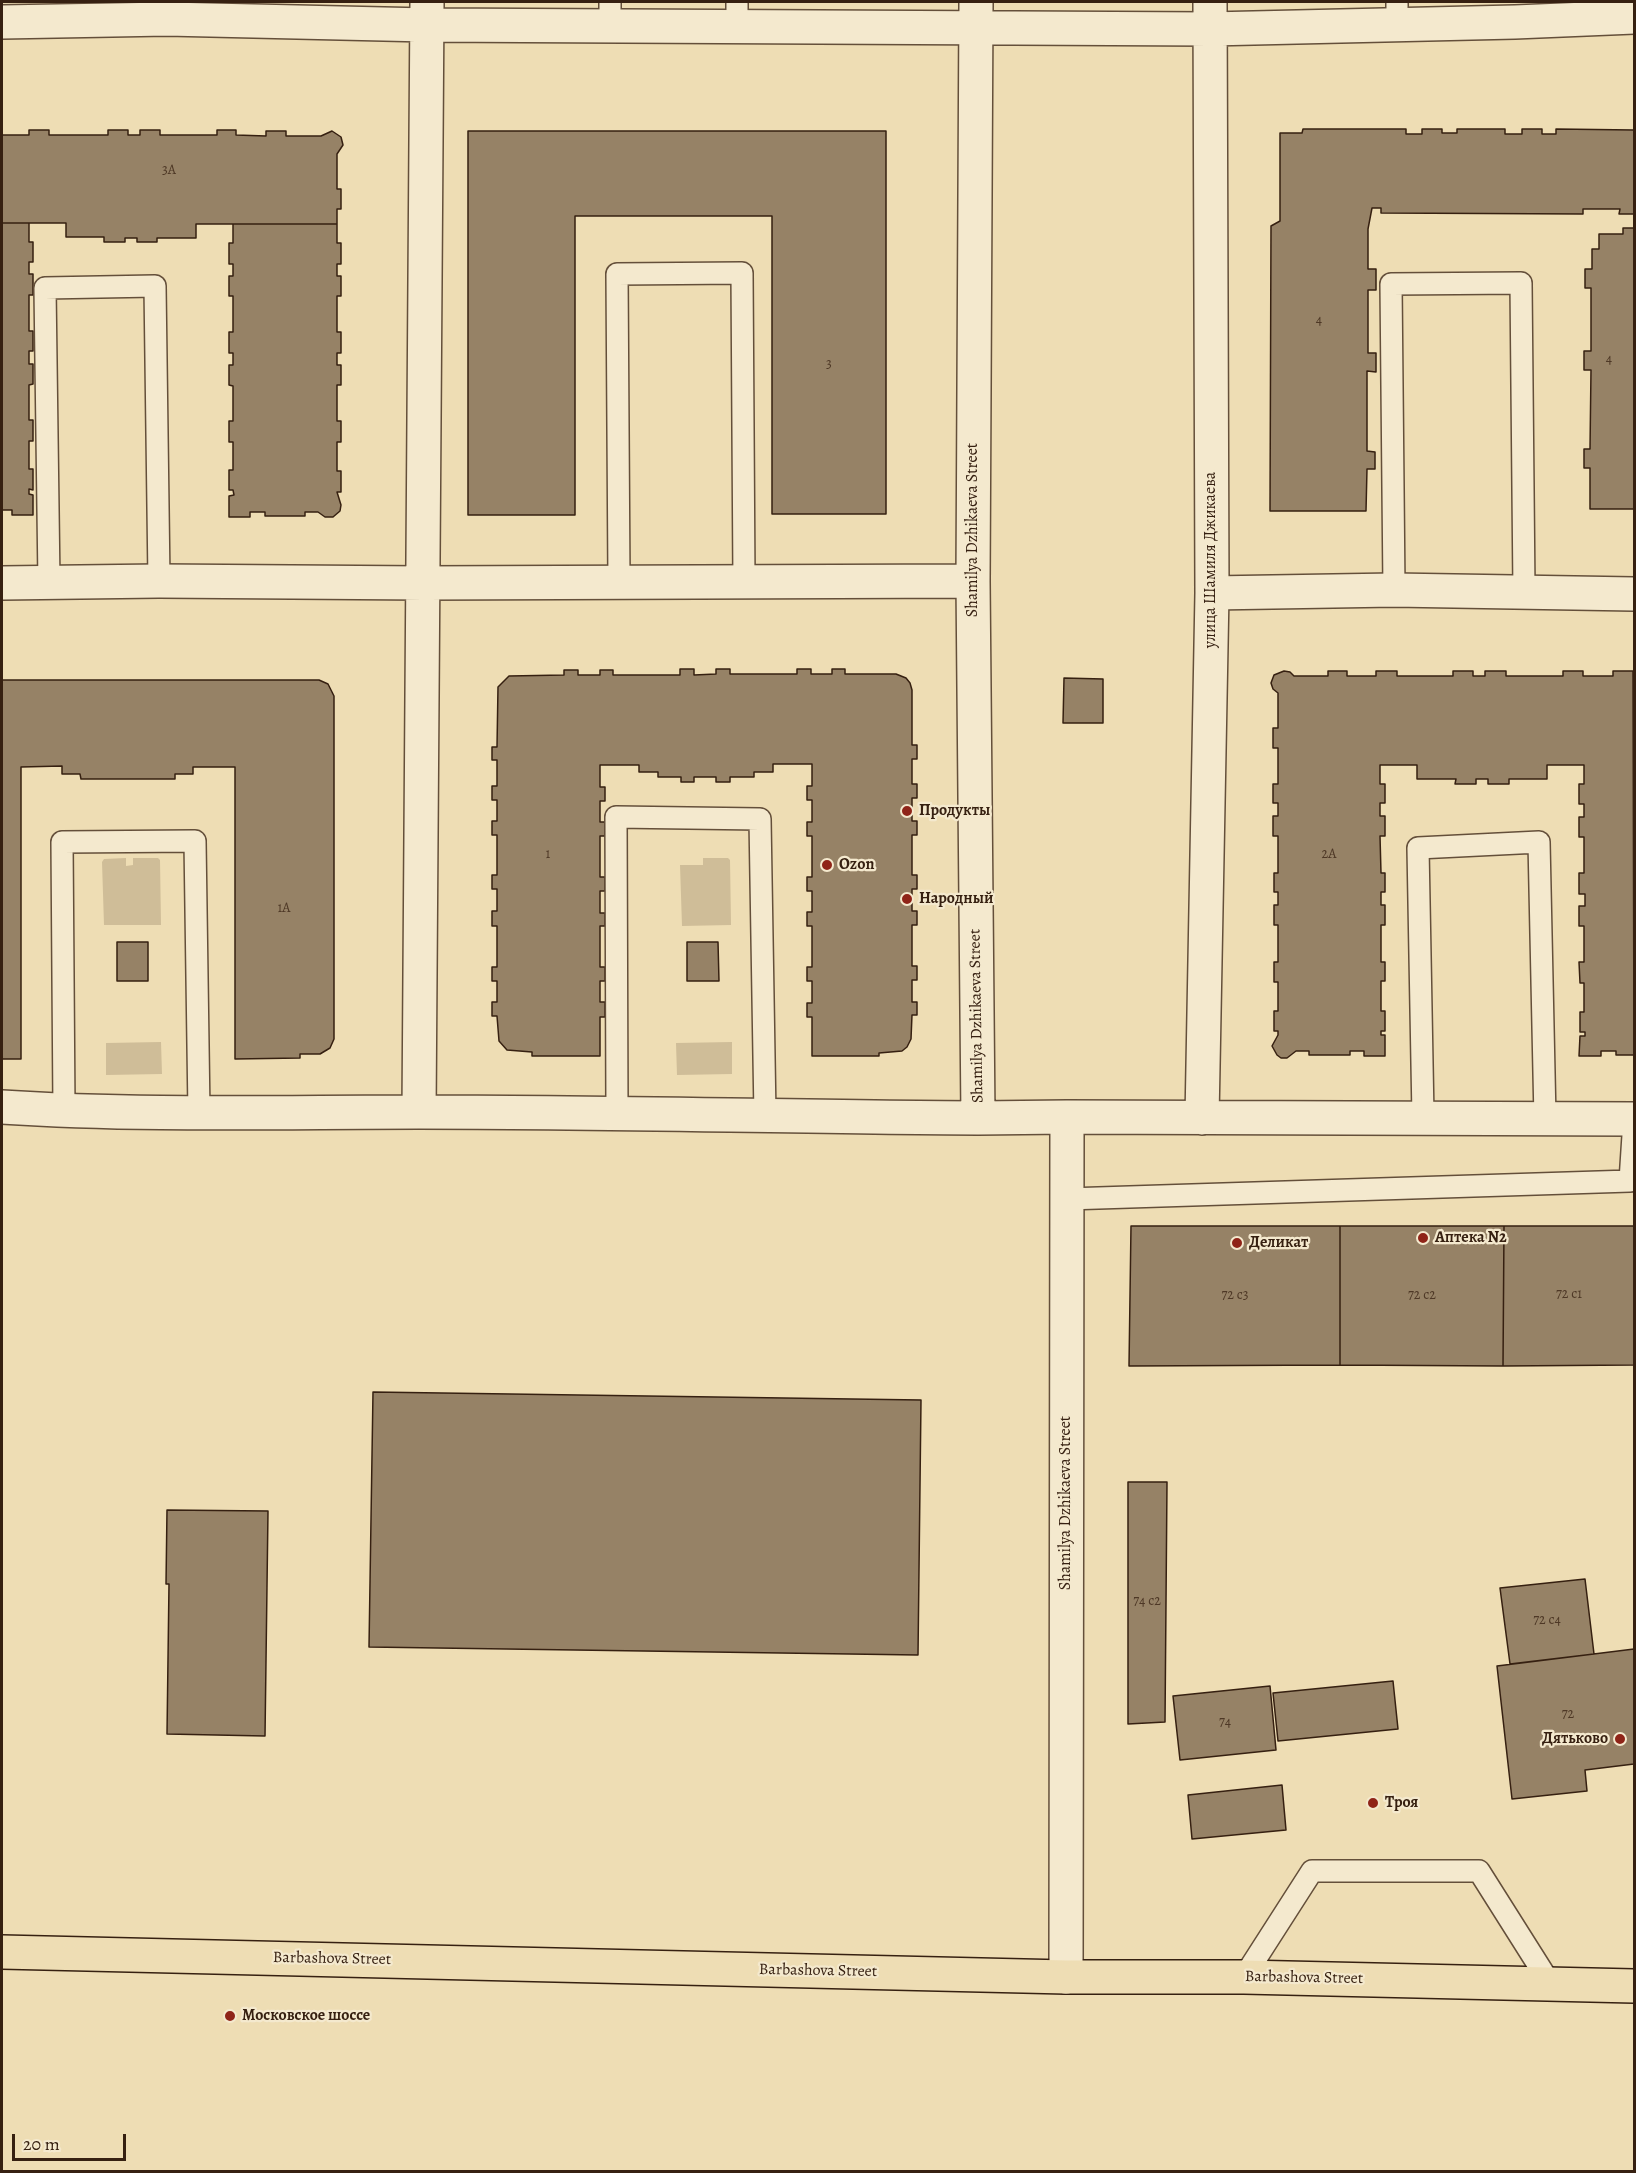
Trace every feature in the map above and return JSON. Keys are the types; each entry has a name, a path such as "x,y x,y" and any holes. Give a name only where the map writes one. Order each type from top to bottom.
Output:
{"main road":[{"name":"Barbashova Street","path":"2,1952 1066,1977 1244,1977 1635,1986"}],"street":[{"path":"2,22 39,12 167,10 976,15 1515,12 1635,17"},
{"path":"419,1112 427,13"},
{"name":"Shamilya Dzhikaeva Street","path":"976,15 973,581 978,1118 1067,1117 1066,1977"},
{"name":"улица Шамиля Джикаева","path":"1202,1118 1212,593 1210,15"},
{"path":"2,583 159,580 424,583 973,581"},
{"path":"1212,593 1394,590 1635,594"},
{"path":"2,1107 64,1111 200,1113 617,1113 978,1118"},
{"path":"1067,1117 1423,1117 1634,1120"}],"lane":[{"path":"620,582 617,274 742,273 744,583"},
{"path":"1394,590 1391,284 1521,283 1524,592"},
{"path":"49,583 45,288 154,286 159,580"},
{"path":"617,1113 616,817 760,819 765,1116"},
{"path":"64,1111 62,842 195,841 200,1113"},
{"path":"1423,1117 1418,848 1539,842 1545,1119"},
{"path":"1067,1199 1630,1181 1634,1120"},
{"path":"1244,1977 1312,1871 1479,1871 1551,1985"}],"shaded area":[{"path":"126,858 126,866 133,865 133,858 158,858 160,860 161,925 104,925 102,862 104,859"},
{"path":"703,858 728,858 730,860 731,925 682,926 680,865 703,865"},
{"path":"161,1042 162,1074 106,1075 106,1043"},
{"path":"732,1042 732,1074 677,1075 676,1043"}],"building":[{"path":"1303,129 1406,129 1406,134 1422,134 1422,129 1442,129 1442,133 1457,133 1457,129 1505,129 1505,134 1522,134 1522,129 1542,129 1542,134 1556,134 1556,129 1634,130 1634,214 1619,214 1620,209 1583,209 1583,214 1381,213 1381,208 1372,208 1368,229 1368,269 1376,269 1376,290 1368,290 1368,353 1376,353 1376,372 1367,371 1367,451 1375,452 1375,469 1367,469 1366,511 1270,511 1271,226 1280,221 1280,133 1302,133"},
{"path":"29,130 49,130 49,135 108,135 108,130 128,130 128,135 140,135 140,130 160,130 160,135 217,135 217,130 236,130 236,135 266,136 266,131 286,131 286,136 321,136 332,131 341,137 343,145 337,154 337,189 341,189 341,209 337,209 337,224 196,224 196,238 157,238 157,242 137,242 137,238 125,238 125,242 104,242 104,237 66,237 66,223 2,223 2,135 29,135"},
{"path":"468,131 886,131 886,514 772,514 772,216 575,216 575,515 468,515"},
{"path":"2,223 29,223 29,242 33,242 33,262 29,262 29,274 33,274 33,295 29,295 29,331 33,331 33,351 29,351 29,364 33,364 33,384 29,385 29,420 33,420 33,441 29,441 29,469 33,469 33,490 29,489 29,494 33,495 33,515 12,515 12,510 2,510"},
{"path":"233,224 337,224 337,243 341,243 341,264 337,264 337,276 341,276 341,296 337,296 337,332 341,332 341,353 337,353 337,365 341,365 341,385 337,385 337,421 341,421 341,442 337,442 337,471 341,471 341,492 337,492 341,505 340,511 333,517 325,517 318,512 305,512 305,516 265,516 265,512 250,512 250,517 229,517 229,496 234,495 233,490 229,490 229,470 233,470 233,442 229,442 229,421 233,421 233,386 229,385 229,365 233,365 233,353 229,353 229,332 233,332 233,296 229,296 229,276 233,276 233,264 229,264 229,243 233,243"},
{"path":"1623,228 1634,228 1634,509 1590,509 1590,468 1584,468 1584,449 1590,449 1591,370 1584,370 1584,351 1591,351 1591,288 1585,288 1585,269 1592,269 1592,249 1599,249 1599,234 1623,234"},
{"path":"680,669 694,669 694,675 716,674 716,669 730,669 730,674 797,674 797,669 811,669 811,674 832,674 832,669 845,669 845,674 896,674 906,678 910,683 912,745 917,745 917,759 912,759 912,784 917,784 917,798 912,798 912,821 917,821 917,835 912,835 912,875 917,875 917,889 912,889 912,911 917,911 917,925 912,925 912,966 917,966 917,980 912,980 912,1002 917,1002 917,1015 912,1015 911,1039 902,1051 879,1053 879,1056 812,1056 812,1017 807,1017 807,1003 812,1003 812,981 807,981 807,967 812,967 812,926 807,926 807,912 812,912 812,891 807,891 807,877 812,877 812,836 807,836 807,822 812,822 812,800 807,800 807,786 812,786 812,764 773,764 773,772 754,772 754,777 730,777 730,782 716,782 716,777 694,777 694,782 681,782 681,777 658,777 658,772 639,772 639,765 600,765 600,787 605,787 605,801 600,801 600,822 605,822 605,836 600,836 600,877 605,877 605,891 600,891 600,913 605,913 605,926 600,926 600,967 605,967 605,981 600,981 600,1002 605,1002 605,1017 600,1017 600,1056 532,1056 532,1052 507,1050 499,1041 497,1016 492,1016 492,1002 497,1002 497,981 492,981 492,967 497,967 497,926 492,926 492,911 497,911 497,889 492,889 492,875 497,875 497,835 492,835 492,821 497,821 497,800 492,800 492,786 497,786 497,760 492,760 492,747 497,747 498,687 509,676 564,675 564,670 578,670 578,675 600,675 600,670 613,670 613,675 680,675"},
{"path":"1284,671 1294,676 1328,676 1328,671 1347,671 1347,676 1376,676 1376,671 1397,671 1397,676 1453,676 1453,671 1473,671 1473,676 1485,676 1485,671 1506,671 1506,676 1563,676 1563,671 1583,671 1583,676 1613,676 1613,671 1633,671 1634,1055 1616,1055 1616,1051 1601,1051 1601,1056 1579,1056 1580,1036 1585,1036 1585,1032 1580,1032 1580,1012 1584,1012 1584,983 1580,983 1579,962 1584,962 1584,926 1579,926 1579,906 1585,906 1585,894 1579,894 1579,873 1584,873 1584,837 1579,837 1579,817 1584,817 1584,804 1579,804 1579,784 1584,784 1584,765 1547,765 1547,779 1509,779 1509,784 1488,784 1488,779 1476,779 1476,784 1455,784 1456,779 1417,779 1417,765 1380,765 1380,784 1385,784 1385,803 1380,803 1380,816 1385,816 1385,836 1380,836 1381,873 1385,873 1385,892 1381,892 1381,905 1385,905 1385,925 1381,925 1381,962 1385,962 1385,981 1381,981 1381,1011 1385,1011 1385,1031 1381,1031 1381,1035 1385,1035 1385,1056 1364,1056 1364,1051 1350,1051 1350,1055 1309,1055 1309,1051 1296,1051 1287,1058 1277,1055 1272,1046 1278,1035 1278,1031 1274,1031 1274,1011 1278,1011 1278,982 1274,982 1274,962 1278,962 1278,925 1274,925 1274,905 1278,905 1278,892 1274,892 1274,873 1278,873 1278,836 1273,836 1273,816 1278,816 1278,803 1273,803 1273,784 1278,784 1278,748 1273,748 1273,728 1278,728 1278,693 1273,689 1271,683 1274,675"},
{"path":"1064,678 1103,679 1103,723 1063,723"},
{"path":"2,680 319,680 328,684 334,696 334,1039 330,1048 320,1054 300,1054 300,1058 235,1059 235,767 193,767 193,774 175,774 175,779 81,779 80,774 62,774 62,766 21,767 21,1059 2,1059"},
{"path":"117,942 148,942 148,981 117,981"},
{"path":"687,942 718,942 719,981 687,981"},
{"path":"1131,1226 1340,1226 1340,1365 1129,1366"},
{"path":"1340,1226 1504,1226 1503,1366 1340,1365"},
{"path":"1504,1226 1634,1226 1634,1365 1503,1366"},
{"path":"373,1392 921,1400 918,1655 369,1647"},
{"path":"1128,1482 1167,1482 1165,1722 1128,1724"},
{"path":"167,1510 268,1511 265,1736 167,1734 169,1584 166,1584"},
{"path":"1585,1579 1594,1654 1510,1664 1500,1588"},
{"path":"1634,1649 1634,1764 1585,1770 1587,1791 1512,1799 1497,1666"},
{"path":"1393,1681 1398,1729 1278,1741 1273,1693"},
{"path":"1270,1686 1276,1750 1180,1760 1173,1696"},
{"path":"1282,1785 1286,1830 1192,1839 1188,1795"}],"place":[{"name":"Продукты","path":"907,811"},
{"name":"Ozon","path":"827,865"},
{"name":"Народный","path":"907,899"},
{"name":"Аптека N2","path":"1423,1238"},
{"name":"Деликат","path":"1237,1243"},
{"name":"Дятьково","path":"1620,1739"},
{"name":"Троя","path":"1373,1803"},
{"name":"Московское шоссе","path":"230,2016"}]}
